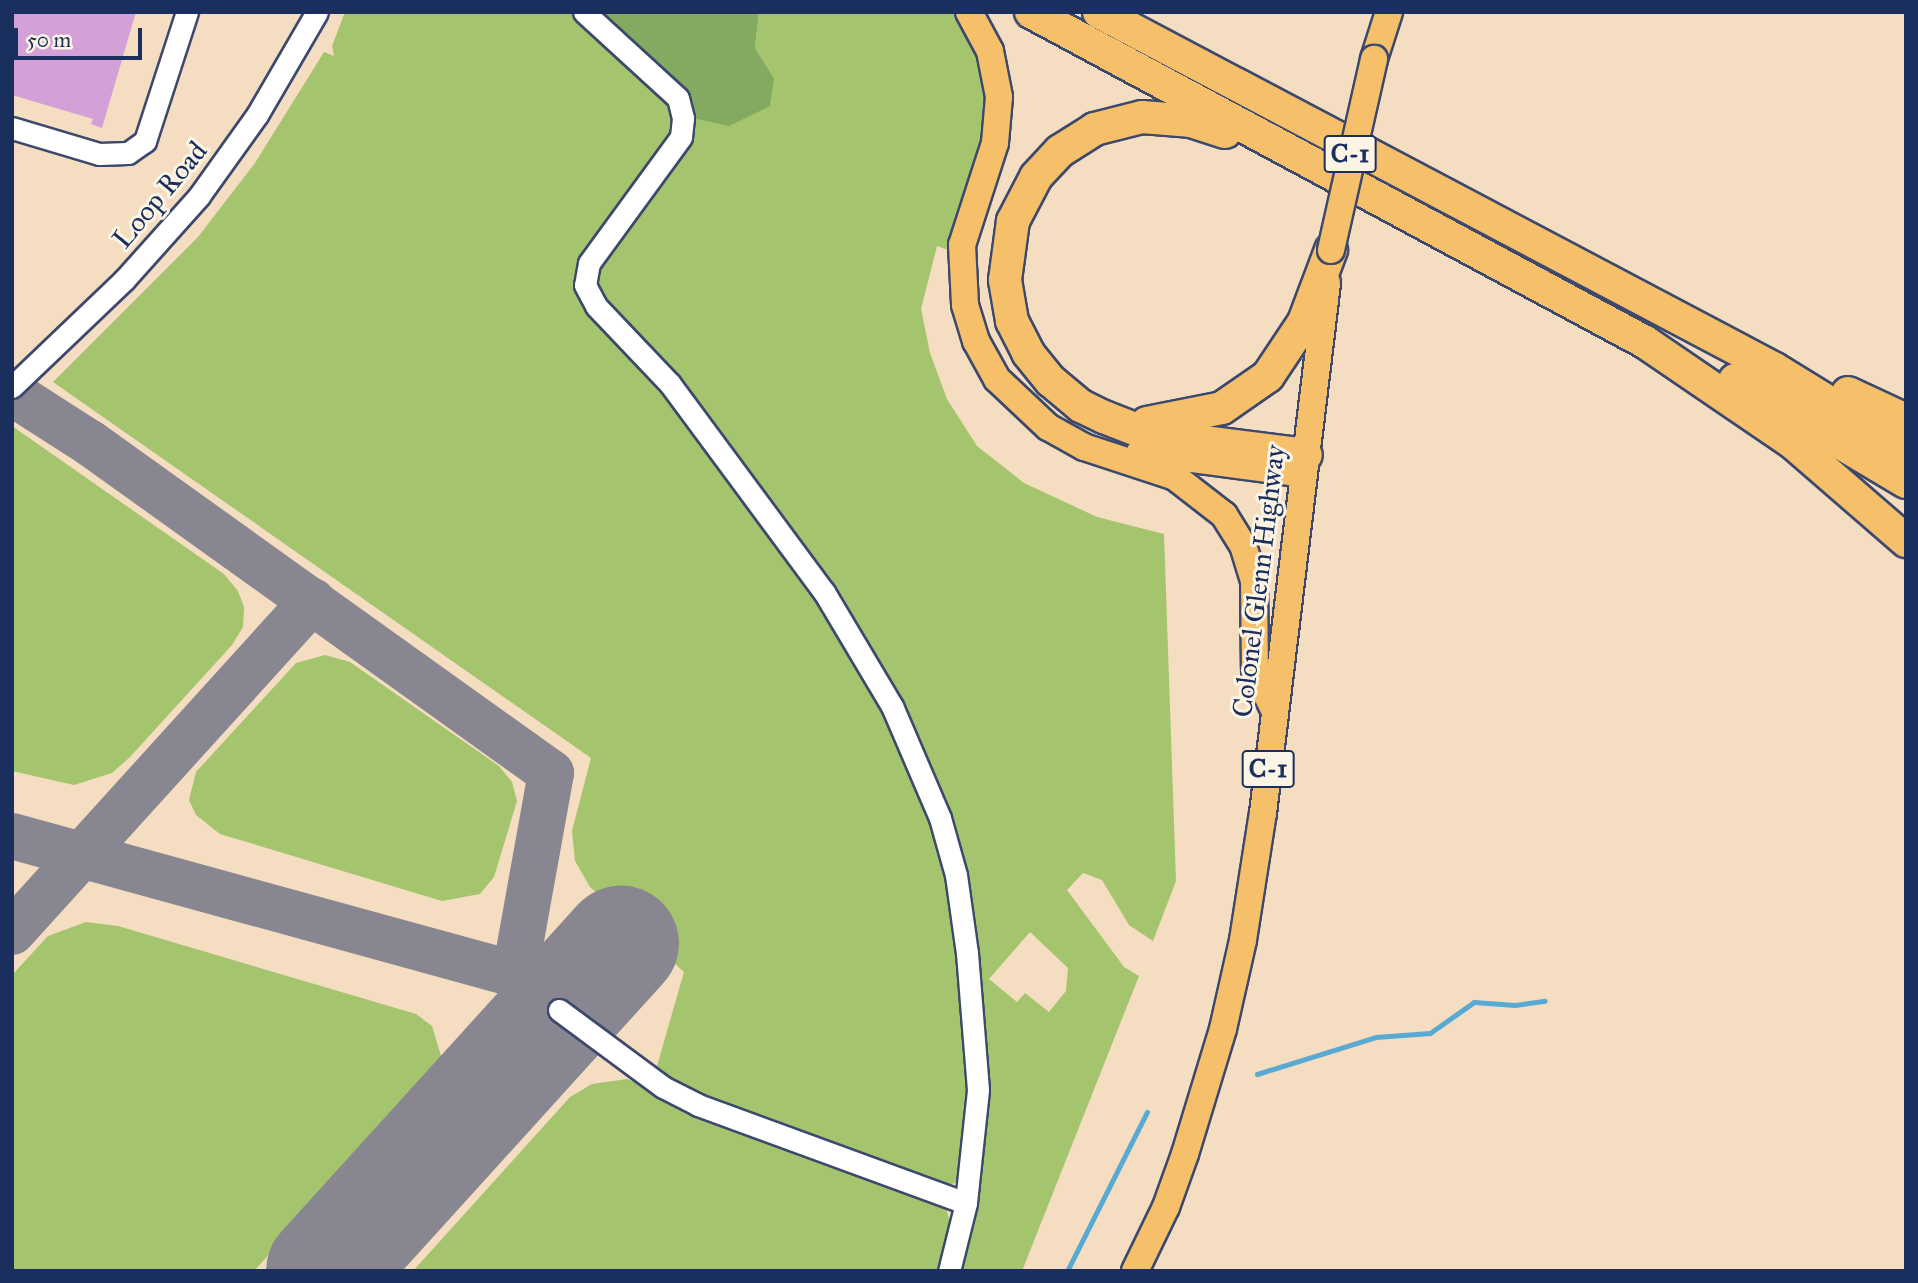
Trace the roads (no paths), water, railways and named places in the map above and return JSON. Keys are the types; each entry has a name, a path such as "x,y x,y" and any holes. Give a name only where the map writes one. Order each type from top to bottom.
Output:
{"highway":[{"path":"1031,12 1645,342 1793,443 1906,541"},
{"path":"1099,12 1775,369 1906,450"},
{"path":"1281,146 1192,121 1143,117 1117,121 1075,139 1060,151 1021,202 1008,240 1005,270 1010,311 1020,338 1039,368 1063,393 1082,406 1150,435 1305,464"},
{"path":"1129,425 1203,414 1253,389 1294,341 1331,250"},
{"path":"1645,342 1668,344 1798,414 1906,482"},
{"path":"1775,369 1797,368 1906,420"}],"main road":[{"path":"969,12 990,51 999,97 995,143 962,245 962,283 970,326 997,379 1028,412 1068,440 1118,456 1194,487 1234,529 1254,580 1255,670 1274,711"},
{"name":"Colonel Glenn Highway","path":"1135,1271 1166,1207 1223,1029 1252,890 1331,250 1374,59 1389,12"},
{"path":"1118,456 1131,451 1305,464"}],"street":[{"path":"12,128 99,154 128,153 145,141 187,12"},
{"name":"Loop Road","path":"12,387 124,280 199,197 257,116 317,12"},
{"path":"584,12 678,98 683,118 681,137 589,262 585,285 596,306 670,384 824,592 892,706 940,818 956,875 965,940 978,1090 966,1203 949,1271"},
{"path":"559,1010 688,1101 966,1203"}],"waterway":[{"path":"1257,1074 1376,1037 1430,1033 1474,1002 1515,1005 1545,1001"},
{"path":"1067,1271 1147,1112"}]}
